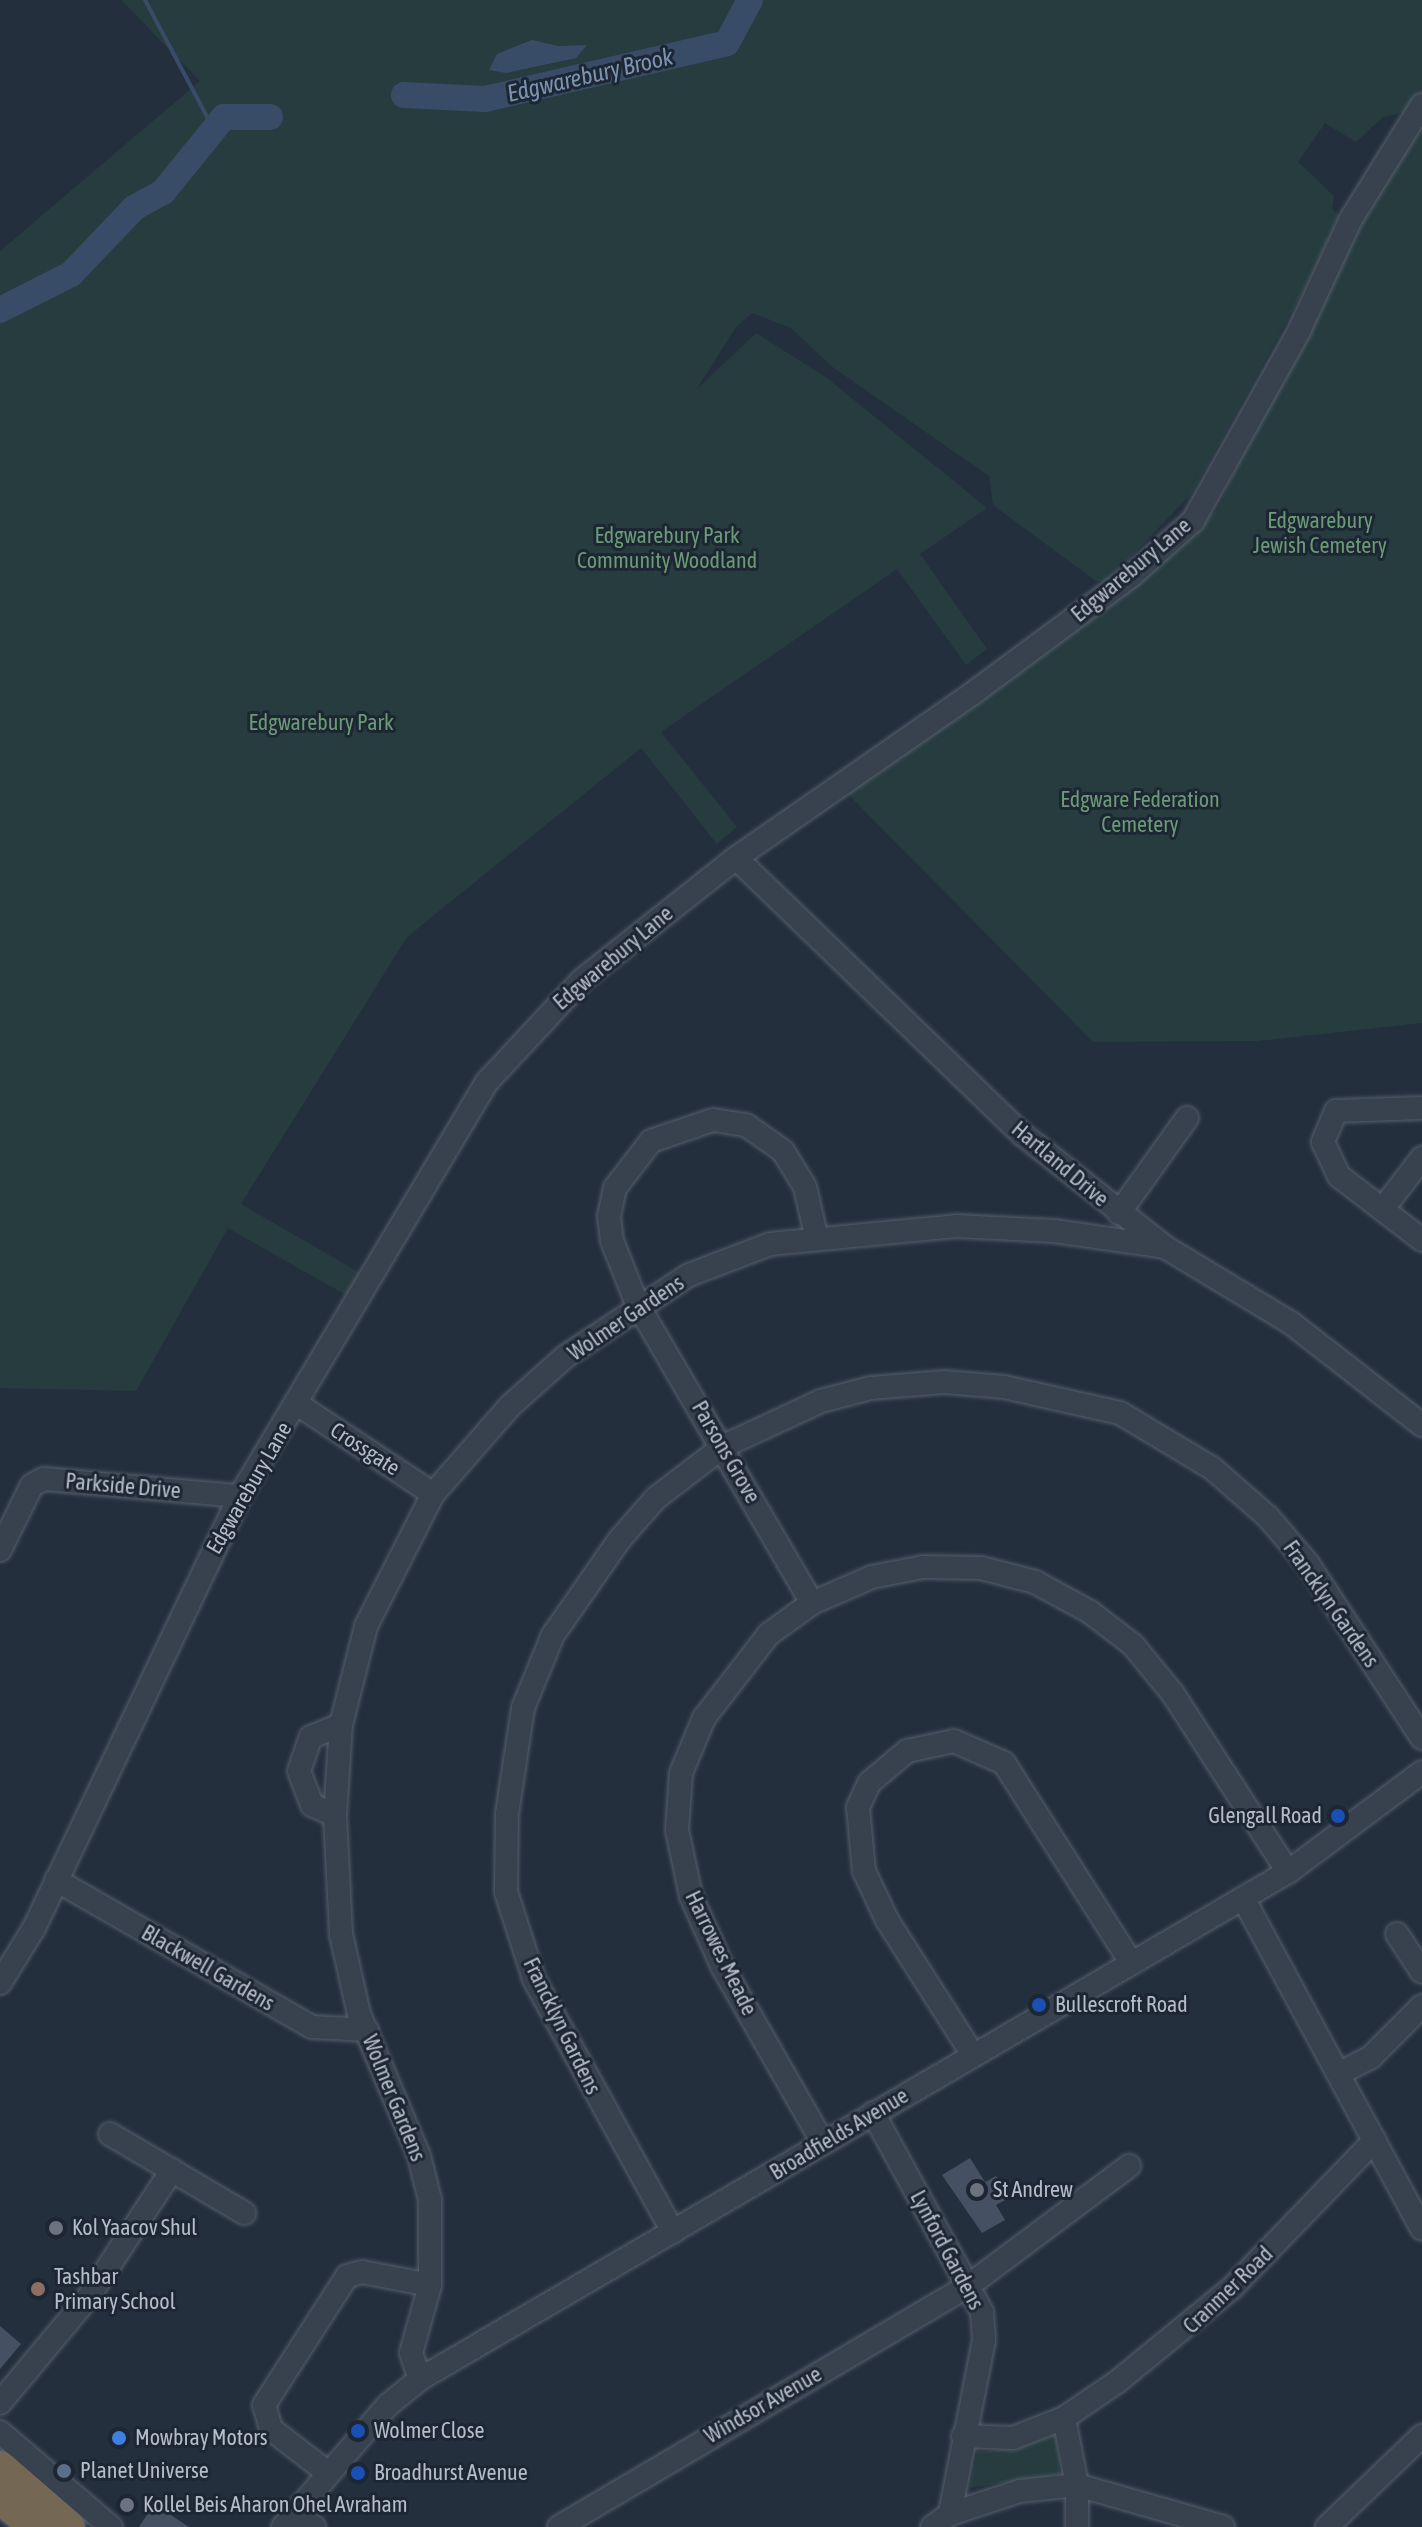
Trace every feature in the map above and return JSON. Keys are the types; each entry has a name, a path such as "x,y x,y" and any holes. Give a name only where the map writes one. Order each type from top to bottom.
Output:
{"highway":[{"path":"0,2467 69,2527"},
{"path":"0,2498 36,2527"}],"street":[{"name":"Edgwarebury Lane","path":"0,1983 56,1880 240,1496 487,1082 582,980 736,858 973,693 1131,576 1193,521 1299,331 1351,219 1422,105"},
{"name":"Hartland Drive","path":"736,858 916,1037 1119,1213 1165,1247 1291,1323 1422,1425"},
{"path":"1422,1108 1336,1111 1327,1123 1329,1165 1385,1206 1422,1240"},
{"path":"1119,1213 1187,1118"},
{"name":"Parsons Grove","path":"812,1603 724,1446 637,1304 612,1241 615,1188 651,1141 681,1128 713,1120 746,1125 783,1151 805,1187 816,1235"},
{"path":"1385,1206 1422,1158"},
{"name":"Wolmer Gardens","path":"420,2379 411,2353 430,2285 426,2178 367,2030 341,1934 335,1815 341,1725 366,1626 433,1494 510,1406 637,1304 716,1265 816,1235 956,1226 1054,1231 1165,1247"},
{"name":"Francklyn Gardens","path":"673,2232 534,1979 506,1892 507,1814 523,1708 553,1635 584,1583 629,1529 724,1446 821,1401 871,1388 945,1382 1004,1387 1120,1413 1212,1468 1268,1517 1308,1564 1422,1738"},
{"name":"Crossgate","path":"297,1404 433,1494"},
{"name":"Parkside Drive","path":"0,1550 32,1485 44,1479 240,1496"},
{"name":"Harrowes Meade","path":"823,2143 723,1968 691,1896 677,1830 681,1773 704,1718 769,1634 812,1603 872,1577 923,1567 981,1568 1035,1582 1090,1612 1133,1645 1173,1694 1288,1872"},
{"path":"335,1815 312,1805 299,1771 311,1737 341,1725"},
{"path":"973,2055 887,1920 864,1871 858,1807 869,1783 907,1751 954,1741 1004,1763 1131,1962"},
{"name":"Broadfields Avenue","path":"289,2520 328,2473 420,2379 1288,1872 1422,1772"},
{"name":"Blackwell Gardens","path":"56,1880 312,2027 367,2030"},
{"path":"1243,1898 1422,2229"},
{"path":"1397,1934 1422,1972"},
{"path":"1340,2073 1371,2057 1422,2006"},
{"name":"Lynford Gardens","path":"873,2113 982,2312 984,2340 941,2521"},
{"path":"110,2134 244,2213"},
{"name":"Cranmer Road","path":"963,2436 1013,2438 1064,2418 1173,2342 1375,2140"},
{"name":"Windsor Avenue","path":"559,2527 968,2286 1129,2166"},
{"path":"0,2403 89,2296 172,2170"},
{"path":"328,2473 271,2429 264,2405 347,2276 362,2272 430,2285"},
{"path":"1064,2418 1077,2485 1077,2527"},
{"path":"0,2432 111,2527"},
{"path":"1327,2527 1422,2436"},
{"path":"941,2521 1020,2491 1077,2485 1223,2527"},
{"path":"289,2520 314,2527"}],"green space":[{"path":"121,0 1422,0 1422,93 1411,111 1383,117 1356,142 1325,123 1298,162 1334,196 1332,209 1339,215 1312,275 1192,493 1108,581 1096,581 993,505 989,476 831,366 791,328 752,313 736,327 697,389 756,333 827,378 987,508 920,554 987,649 966,665 897,569 661,732 737,827 717,844 641,748 407,937 241,1204 372,1280 360,1303 228,1228 136,1391 0,1388 0,251 200,81"},
{"name":"Edgware Federation Cemetery","path":"1422,105 1422,1023 1258,1041 1093,1042 838,784 1217,510 1338,245"},
{"path":"1050,2434 1057,2438 1060,2474 969,2488 978,2452 1017,2448"}],"water":[{"path":"532,40 558,46 587,45 576,58 506,73 489,70 497,54"}],"building":[{"name":"St Andrew","path":"970,2158 985,2182 996,2176 1009,2198 996,2205 1005,2220 982,2233 942,2175"},
{"path":"0,2326 21,2344 0,2369"},
{"path":"154,2504 189,2527 139,2527"}],"waterway":[{"path":"145,0 214,130"},
{"name":"Edgwarebury Brook","path":"404,95 485,99 727,43 750,0"},
{"name":"Edgwarebury Brook","path":"0,310 71,274 134,208 163,192 224,117 270,117"}],"place":[{"name":"Glengall Road","path":"1338,1816"},
{"name":"Bullescroft Road","path":"1039,2005"},
{"name":"St Andrew","path":"977,2190"},
{"name":"Kol Yaacov Shul","path":"56,2228"},
{"name":"Tashbar Primary School","path":"38,2289"},
{"name":"Wolmer Close","path":"358,2431"},
{"name":"Mowbray Motors","path":"119,2438"},
{"name":"Planet Universe","path":"64,2471"},
{"name":"Broadhurst Avenue","path":"358,2473"},
{"name":"Kollel Beis Aharon Ohel Avraham","path":"127,2505"}],"park label":[{"name":"Edgwarebury Jewish Cemetery","path":"1320,532"},
{"name":"Edgwarebury Park Community Woodland","path":"667,548"},
{"name":"Edgwarebury Park","path":"321,723"}]}
